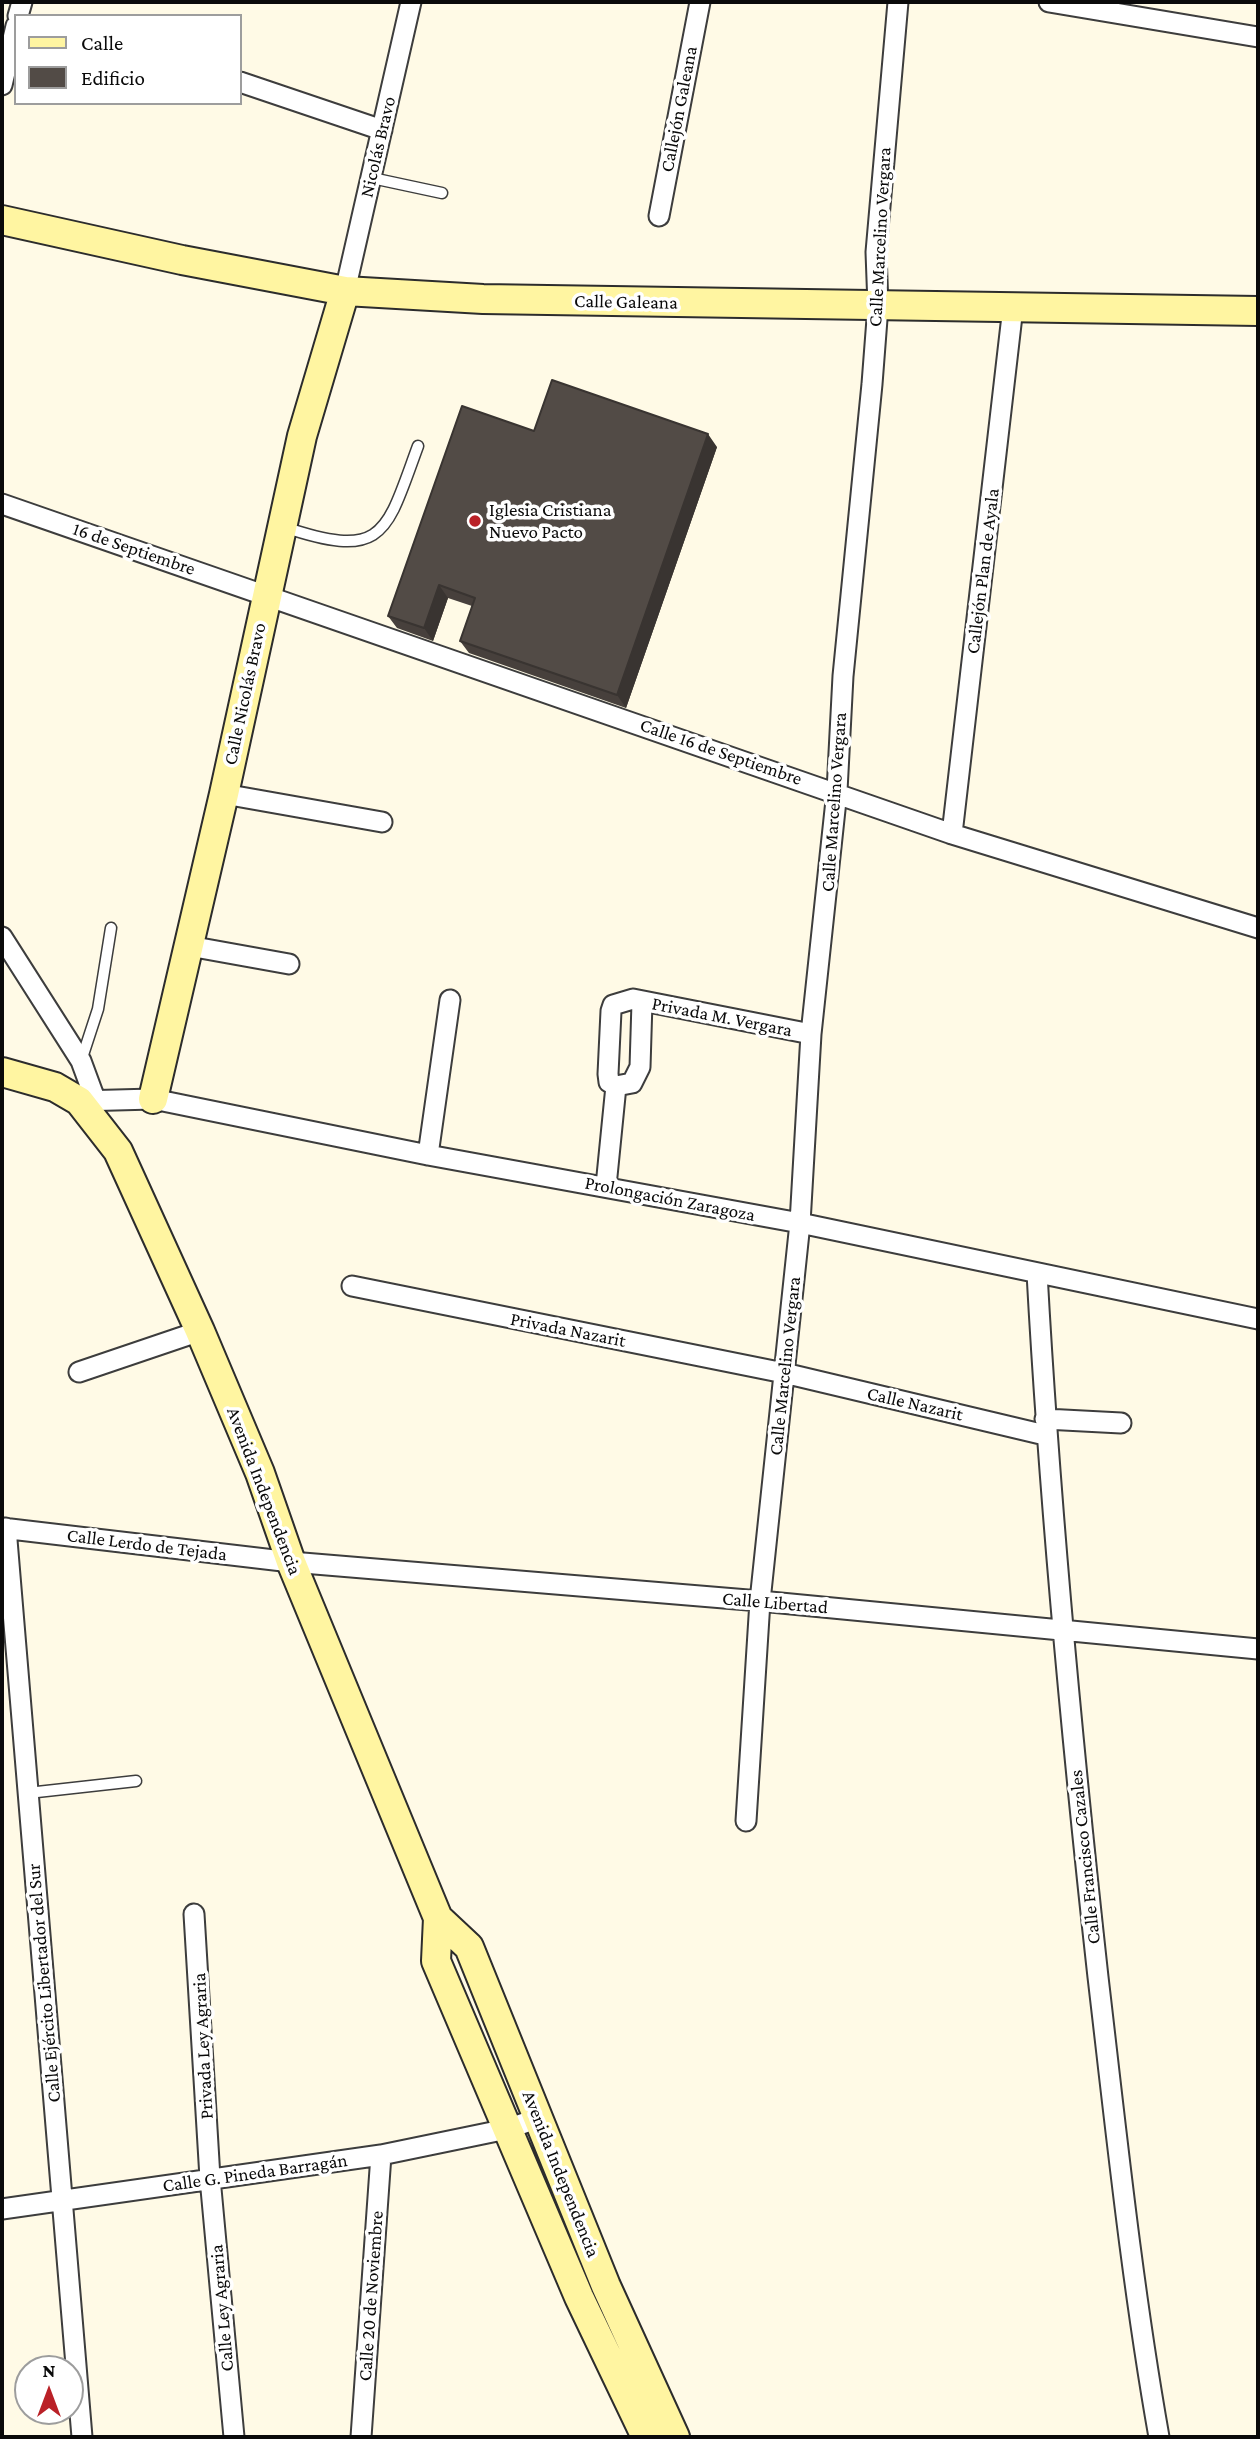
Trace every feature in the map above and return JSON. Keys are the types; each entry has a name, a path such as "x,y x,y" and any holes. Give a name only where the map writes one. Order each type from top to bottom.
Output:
{"main road":[{"name":"Calle Galeana","path":"2,220 182,260 345,292 483,299 1258,311"},
{"name":"Calle Nicolás Bravo","path":"153,1100 224,794 265,595 284,527 302,436 345,292"},
{"path":"2,1072 77,1096"},
{"name":"Avenida Independencia","path":"77,1096 118,1151 200,1331 260,1474 291,1562 438,1918 469,1947 606,2286 675,2437"},
{"name":"Avenida Independencia","path":"438,1918 436,1961 579,2297 646,2437"},
{"path":"579,2297 606,2286"}],"street":[{"name":"Nicolás Bravo","path":"345,292 411,2"},
{"name":"Callejón Galeana","path":"659,216 700,2"},
{"name":"Calle Marcelino Vergara","path":"746,1821 760,1601 800,1223 811,1034 837,792 843,676 878,306 876,252 898,2"},
{"path":"1049,2 1258,37"},
{"path":"2,85 9,45"},
{"path":"242,83 382,130"},
{"name":"Callejón Plan de Ayala","path":"952,834 1013,307"},
{"name":"16 de Septiembre","path":"2,504 265,595"},
{"name":"Calle 16 de Septiembre","path":"265,595 952,834 1258,928"},
{"path":"224,794 382,822"},
{"name":"Avenida Independencia","path":"2,937 81,1061 77,1096"},
{"path":"189,946 289,964"},
{"path":"428,1155 450,1000"},
{"path":"637,1001 640,1067 636,1078 621,1086 609,1082 611,1011 618,1002 637,1001"},
{"name":"Privada M. Vergara","path":"637,1001 811,1034"},
{"path":"606,1186 621,1086"},
{"name":"Prolongación Zaragoza","path":"77,1096 153,1100 428,1155 800,1223 1258,1319"},
{"name":"Calle Francisco Cazales","path":"1037,1273 1045,1427 1061,1631 1120,2172 1159,2437"},
{"name":"Privada Nazarit","path":"352,1286 784,1373"},
{"path":"79,1372 200,1331"},
{"name":"Calle Nazarit","path":"784,1373 1045,1427 1121,1423"},
{"name":"Calle Lerdo de Tejada","path":"4,1528 291,1562"},
{"name":"Calle Ejército Libertador del Sur","path":"4,1528 82,2437"},
{"name":"Calle Libertad","path":"291,1562 760,1601 1258,1649"},
{"name":"Privada Ley Agraria","path":"194,1913 210,2178"},
{"name":"Calle G. Pineda Barragán","path":"2,2209 381,2155 507,2129 539,2119"},
{"name":"Calle 20 de Noviembre","path":"361,2437 381,2155"},
{"name":"Calle Ley Agraria","path":"210,2178 234,2437"}],"lane":[{"path":"372,178 442,193"},
{"path":"284,527 326,541 364,540 379,533 396,508 418,446"},
{"path":"81,1061 98,1009 111,928"},
{"path":"28,1793 136,1781"}],"building":[{"path":"552,380 708,434 617,695 460,641 475,598 439,585 424,628 388,616 462,406 534,431"}],"place":[{"name":"Iglesia Cristiana Nuevo Pacto","path":"475,521"}]}
